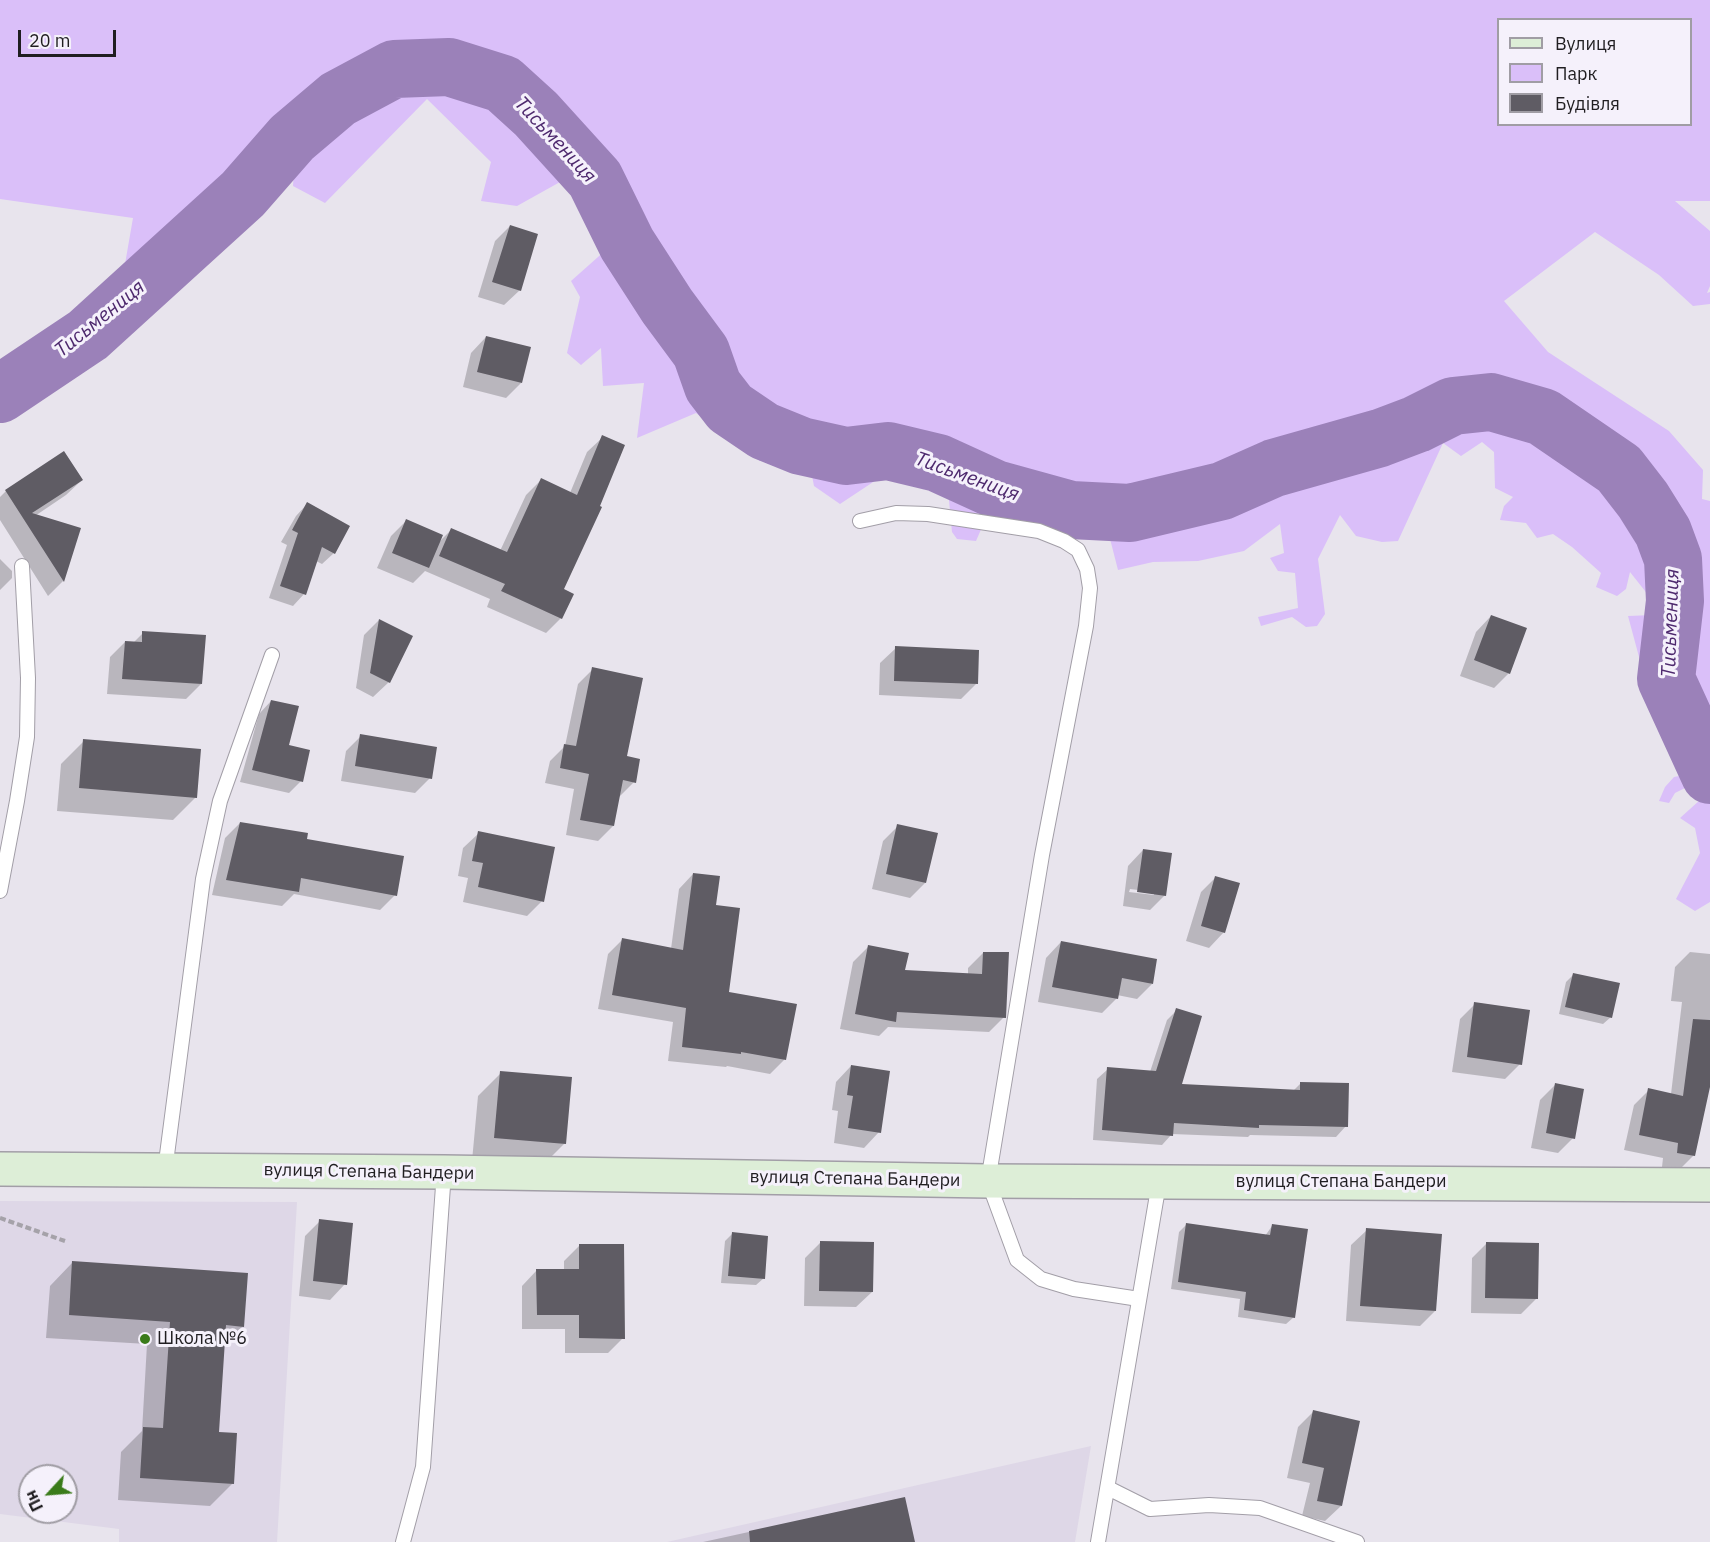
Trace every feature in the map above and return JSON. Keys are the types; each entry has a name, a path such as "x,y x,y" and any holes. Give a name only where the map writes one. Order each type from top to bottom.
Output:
{"main road":[{"name":"вулиця Степана Бандери","path":"0,1169 444,1172 988,1181 1710,1185"}],"lane":[{"path":"860,521 896,513 928,514 1039,531 1064,541 1078,550 1087,569 1090,588 1086,626 1042,855 988,1181 1017,1260 1041,1279 1074,1289 1139,1299"},
{"path":"0,891 27,737 28,678 22,566"},
{"path":"165,1170 203,879 220,801 272,655"},
{"path":"403,1542 423,1467 444,1172"},
{"path":"1098,1542 1159,1181"},
{"path":"1108,1488 1150,1509 1209,1505 1260,1508 1356,1542"}],"path":[{"path":"0,1218 65,1241"}],"shaded area":[{"name":"Школа №6","path":"0,1201 297,1202 277,1542 119,1542 119,1529 78,1524 78,1464 18,1464 18,1516 0,1514"},
{"path":"1091,1446 1075,1542 667,1542 918,1485"}],"green space":[{"path":"0,0 1710,0 1710,201 1675,201 1710,231 1710,286 1707,293 1710,292 1710,304 1693,306 1659,275 1595,232 1504,301 1548,352 1669,431 1703,470 1702,499 1710,501 1710,760 1688,749 1689,706 1649,694 1628,616 1653,615 1649,596 1630,572 1626,589 1617,596 1596,587 1601,573 1572,547 1553,534 1537,538 1526,523 1500,520 1504,506 1513,497 1495,488 1494,452 1482,442 1461,456 1443,443 1398,541 1382,542 1356,536 1340,515 1318,559 1325,614 1317,626 1306,627 1292,617 1261,626 1258,617 1298,608 1295,573 1278,571 1270,558 1284,553 1280,524 1244,551 1198,561 1153,562 1118,570 1097,488 1035,484 989,511 976,541 957,539 952,532 948,490 926,447 840,504 814,486 803,429 760,461 696,413 637,438 644,383 603,386 601,348 581,365 567,353 580,297 571,281 607,249 569,177 517,206 481,201 491,162 427,99 325,203 293,186 294,170 402,85 396,57 356,74 293,125 121,287 133,218 0,199"},
{"path":"1710,766 1710,784 1695,783 1675,793 1669,803 1659,801 1665,787 1674,777 1700,772"},
{"path":"1710,791 1710,902 1695,911 1676,899 1700,853 1695,828 1680,818"}],"building":[{"path":"510,225 538,234 521,291 492,282"},
{"path":"486,336 531,347 522,383 477,372"},
{"path":"602,435 625,445 600,506 602,507 564,589 574,594 562,619 501,591 505,584 439,556 451,528 507,552 541,478 577,495"},
{"path":"64,451 83,480 32,513 81,528 64,582 5,490"},
{"path":"307,502 350,526 335,554 322,547 306,595 280,586 298,533 292,530"},
{"path":"406,519 443,535 429,568 392,553"},
{"path":"1491,615 1527,628 1510,674 1474,660"},
{"path":"379,619 413,636 390,683 370,673"},
{"path":"142,631 206,635 202,684 122,679 125,641 142,642"},
{"path":"895,646 979,650 978,684 894,681"},
{"path":"592,667 643,678 627,756 640,759 636,783 623,780 614,826 580,820 589,774 560,768 564,744 576,746"},
{"path":"271,700 299,706 289,745 310,750 303,782 252,770"},
{"path":"360,734 437,747 432,779 355,766"},
{"path":"83,739 201,749 197,798 79,788"},
{"path":"240,822 308,833 307,839 404,856 397,896 301,878 299,892 226,880"},
{"path":"897,824 938,833 926,883 886,874"},
{"path":"478,831 555,847 544,902 478,887 483,863 472,861"},
{"path":"1143,849 1172,853 1166,896 1137,892"},
{"path":"693,873 720,876 716,905 740,908 729,992 797,1004 786,1060 741,1052 741,1054 682,1047 686,1008 612,995 622,938 683,950"},
{"path":"1215,876 1240,883 1225,933 1201,926"},
{"path":"1061,941 1157,959 1153,984 1122,978 1118,999 1052,987"},
{"path":"868,945 909,953 905,970 982,974 983,952 1009,952 1006,1018 897,1012 896,1022 855,1014"},
{"path":"1573,973 1620,983 1612,1018 1565,1007"},
{"path":"1474,1002 1530,1010 1522,1065 1467,1057"},
{"path":"1176,1008 1202,1016 1182,1084 1300,1090 1300,1082 1349,1083 1348,1127 1259,1125 1259,1128 1174,1123 1173,1136 1102,1130 1107,1067 1156,1071"},
{"path":"1693,1019 1710,1020 1710,1087 1695,1156 1677,1153 1678,1143 1639,1135 1648,1088 1683,1096"},
{"path":"851,1065 890,1071 881,1133 848,1128 853,1096 847,1095"},
{"path":"500,1071 572,1077 566,1144 494,1138"},
{"path":"1555,1083 1584,1089 1575,1139 1546,1133"},
{"path":"319,1219 353,1223 347,1285 313,1281"},
{"path":"1186,1223 1270,1235 1272,1224 1308,1229 1295,1318 1244,1310 1246,1292 1178,1282"},
{"path":"1366,1228 1442,1234 1436,1311 1360,1306"},
{"path":"732,1232 768,1236 765,1279 728,1276"},
{"path":"820,1241 874,1242 873,1292 819,1291"},
{"path":"1486,1242 1539,1243 1538,1299 1485,1298"},
{"path":"579,1244 624,1244 625,1339 579,1338 579,1315 537,1315 536,1269 579,1269"},
{"name":"Школа №6","path":"72,1261 248,1273 244,1327 226,1325 219,1432 237,1433 234,1484 140,1478 143,1427 163,1428 170,1322 69,1315"},
{"path":"1313,1410 1360,1421 1342,1506 1317,1501 1324,1468 1302,1463"},
{"path":"905,1497 915,1542 750,1542 749,1531"}],"waterway":[{"name":"Тисьмениця","path":"0,394 88,335 243,194 292,138 338,99 394,69 449,67 503,84 536,114 595,179 627,244 667,306 701,352 713,386 730,408 764,431 801,446 846,456 888,451 938,463 995,489 1071,510 1130,513 1222,491 1274,468 1380,438 1417,424 1453,406 1491,402 1543,417 1619,469 1643,500 1663,532 1673,559 1675,601 1666,679 1710,775"}],"place":[{"name":"Школа №6","path":"145,1339"}]}
